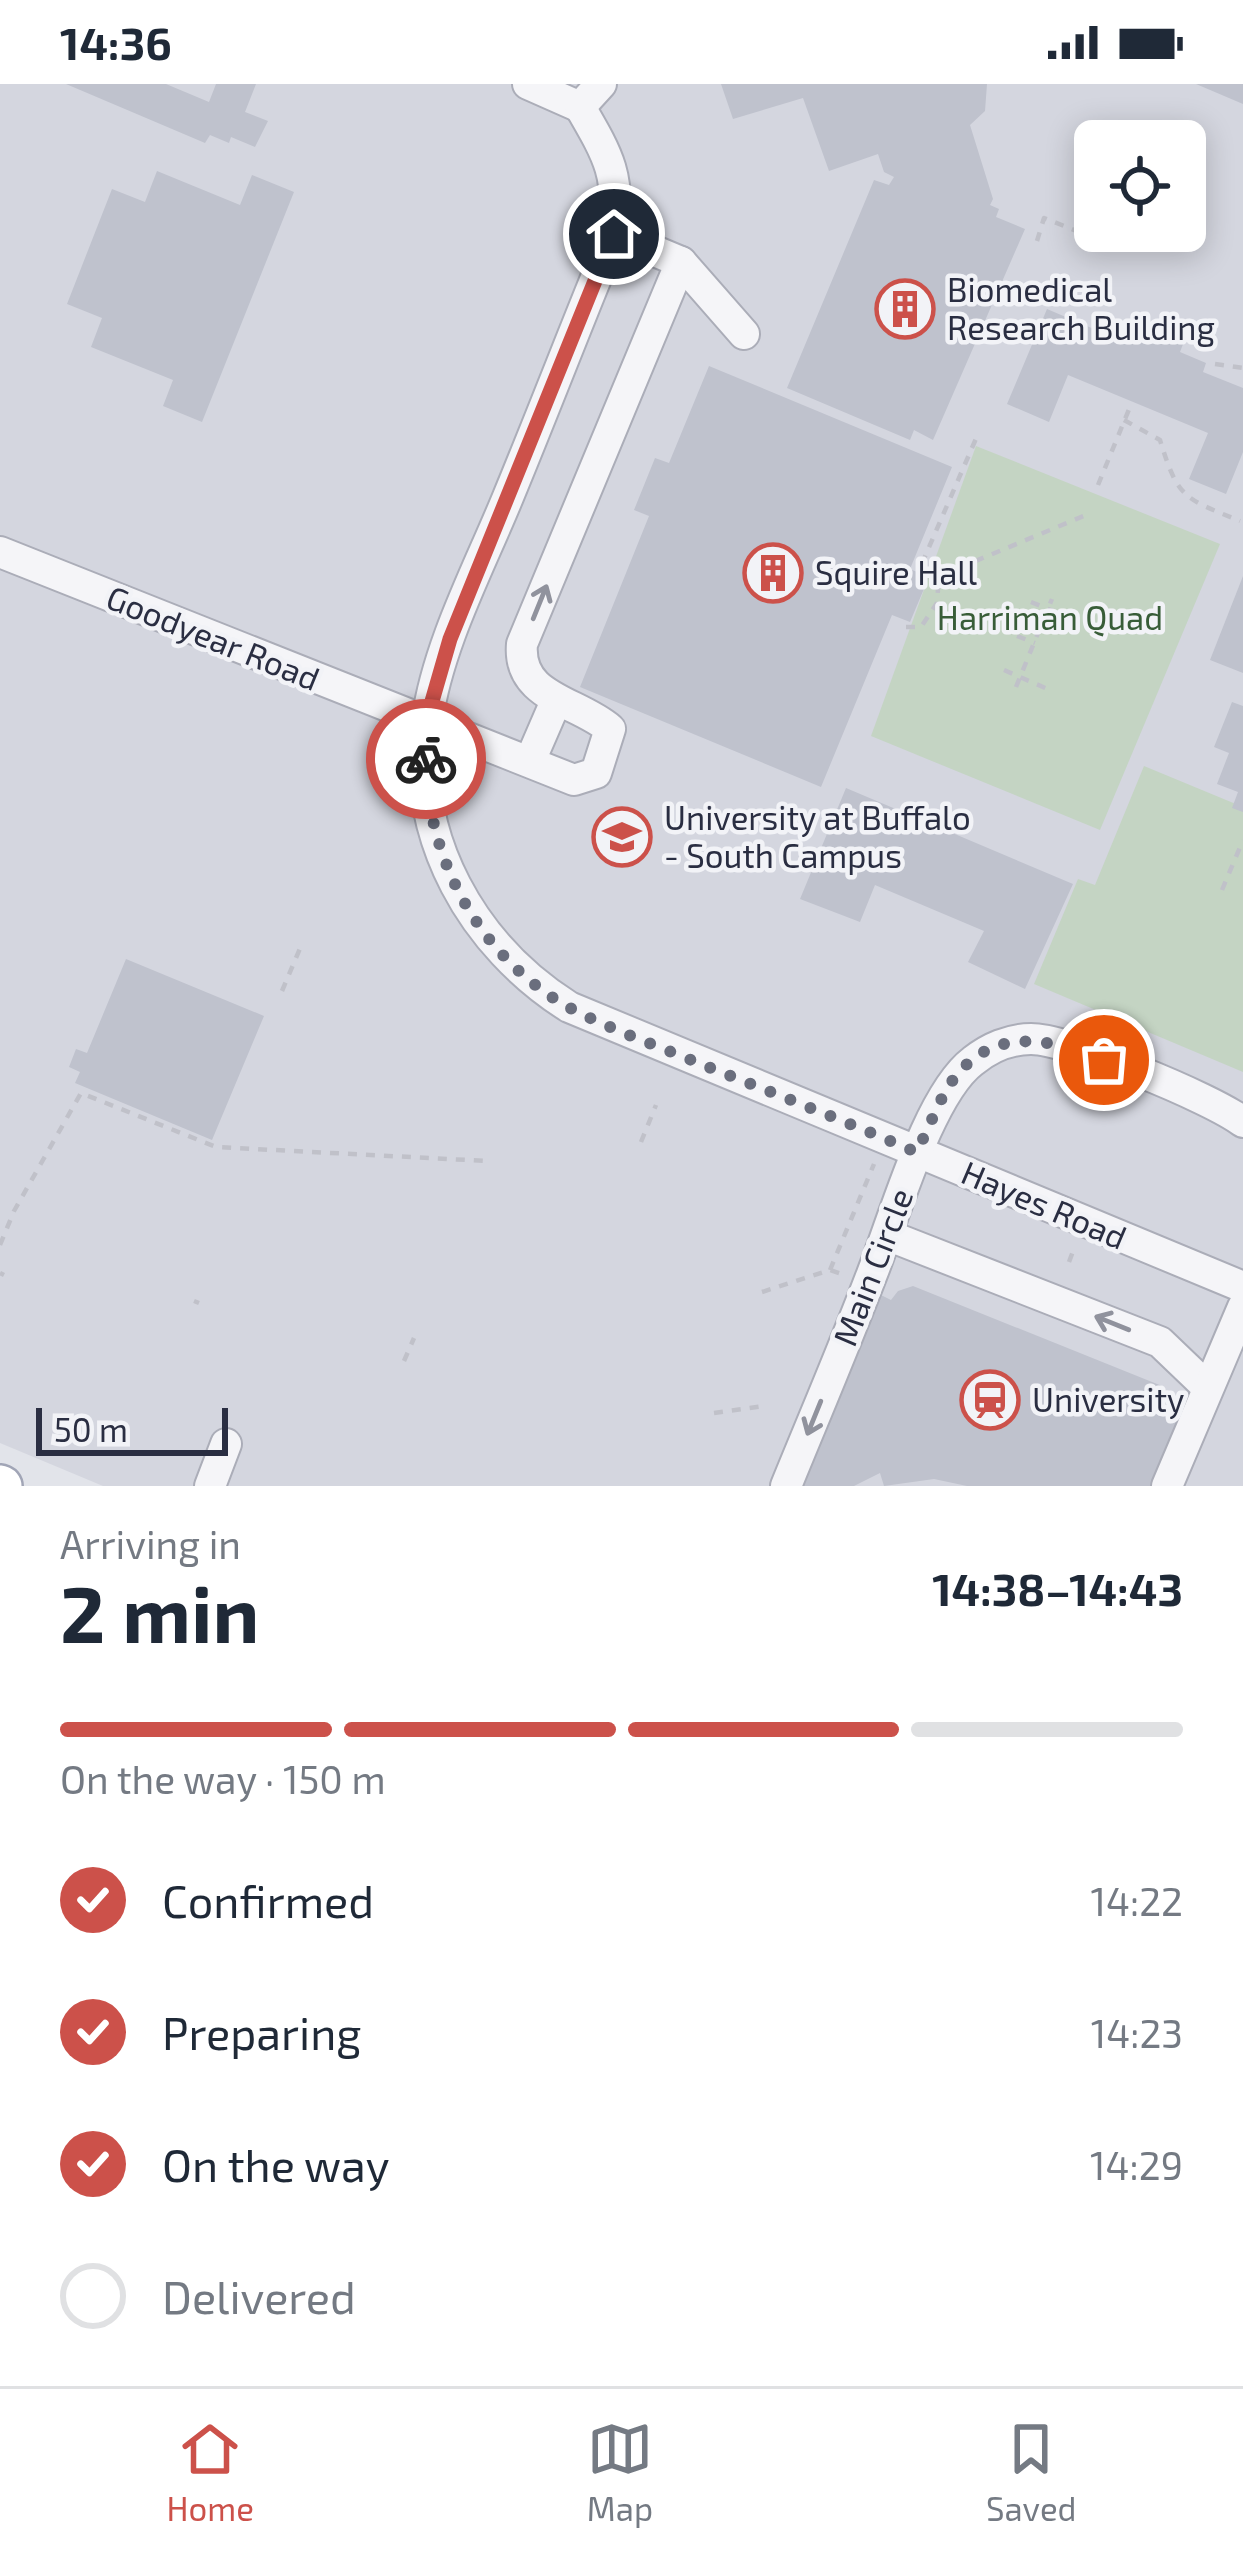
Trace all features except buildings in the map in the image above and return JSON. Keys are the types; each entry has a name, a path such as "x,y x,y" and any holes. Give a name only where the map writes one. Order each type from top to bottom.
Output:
{"street":[{"path":"528,84 591,96"},
{"name":"Hayes Road","path":"591,96 611,160 617,203 614,234 450,639 426,722 426,784 446,870 467,908 514,966 559,1000 616,1030 1243,1287"},
{"path":"614,234 681,262 743,334"},
{"path":"530,761 556,700 527,676 521,659 523,644 681,262"},
{"name":"Goodyear Road","path":"0,552 574,780 596,773 610,729 594,716 556,700"},
{"name":"Main Circle","path":"786,1486 916,1152 957,1076 986,1053 1019,1040 1063,1044 1243,1121"},
{"path":"887,1235 1160,1342 1207,1387"},
{"path":"1167,1486 1243,1307"},
{"path":"211,1486 226,1444"}],"path":[{"path":"1037,241 1044,218 1074,230"},
{"path":"1215,364 1243,368"},
{"path":"1098,484 1132,402"},
{"path":"1124,420 1160,440 1170,475 1189,499 1240,521"},
{"path":"906,627 920,627 929,619 941,588 939,576 923,561 979,434"},
{"path":"939,576 1086,514"},
{"path":"1016,687 1052,599"},
{"path":"1031,602 1080,622"},
{"path":"1017,636 1034,643"},
{"path":"1004,670 1052,691"},
{"path":"1222,890 1243,840"},
{"path":"282,991 301,946"},
{"path":"0,1245 14,1211 81,1093 216,1148 488,1161"},
{"path":"641,1142 656,1105"},
{"path":"762,1292 830,1270 878,1154"},
{"path":"404,1361 414,1338"},
{"path":"714,1413 764,1406"}],"shaded area":[{"name":"University at Buffalo - South Campus","path":"0,84 1243,84 1243,1486 103,1486 0,1443"}],"green space":[{"name":"Harriman Quad","path":"976,446 1220,544 1100,830 871,736"},
{"path":"1144,766 1243,807 1243,1072 1034,984 1078,879 1095,885"}],"way so far":[{"path":"426,759 434,831 446,870 467,908 514,966 548,994 616,1030 916,1152 957,1076 1004,1043 1048,1040 1104,1060"}],"place":[{"name":"Biomedical Research Building","path":"905,309"},
{"name":"Squire Hall","path":"773,573"},
{"name":"University at Buffalo - South Campus","path":"622,837"},
{"name":"University","path":"990,1400"}],"route":[{"path":"426,759 426,722 450,639 614,234"}]}
